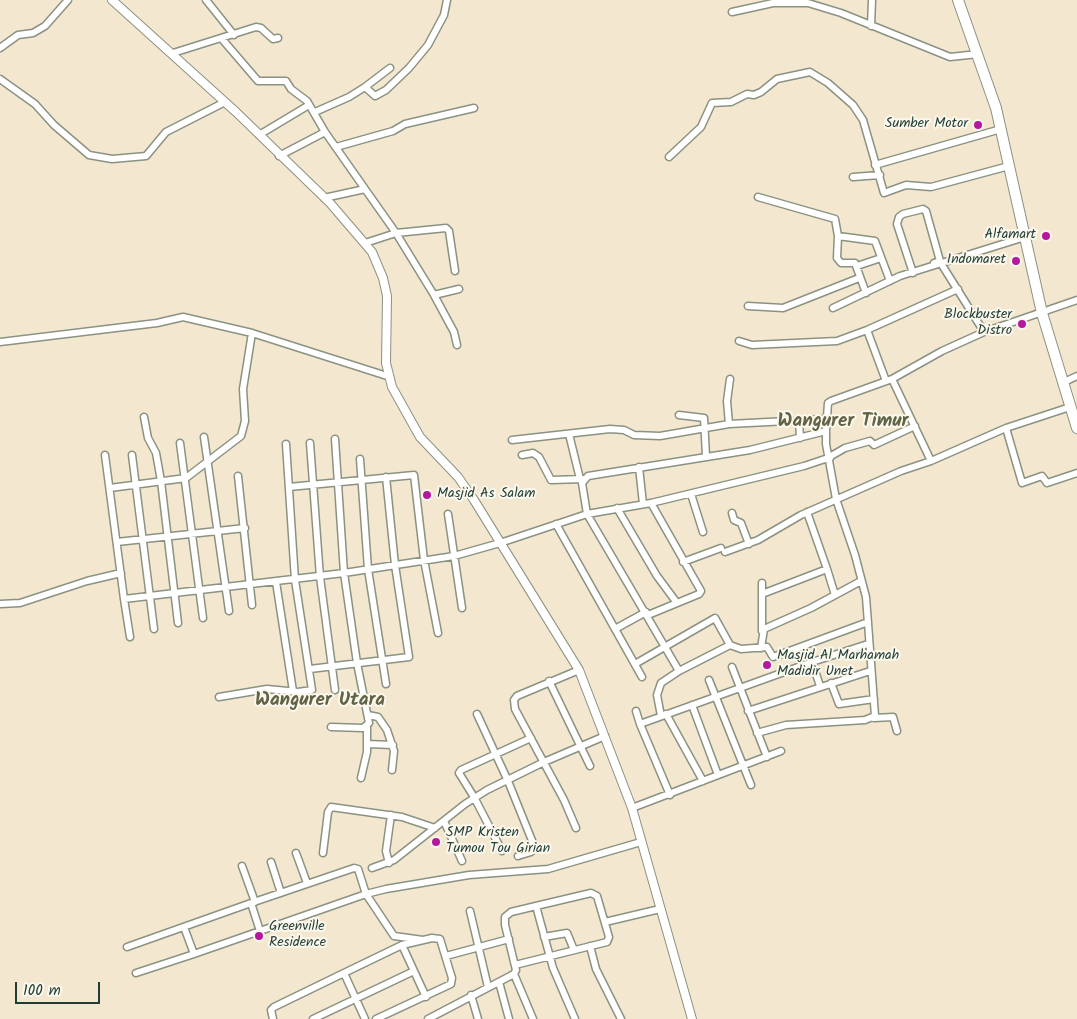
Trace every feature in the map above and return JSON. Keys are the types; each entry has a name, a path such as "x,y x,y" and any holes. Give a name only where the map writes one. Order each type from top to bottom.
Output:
{"highway":[{"path":"958,0 978,54 1001,129 1042,313 1077,428"}],"street":[{"path":"0,48 18,35 34,33 45,26 68,0"},
{"path":"112,0 173,53 324,198 365,243 379,266 386,287 387,376 397,398 420,437 458,477 579,670 632,808 692,1019"},
{"path":"206,0 234,35"},
{"path":"365,87 373,95 380,95 409,68 435,34 444,15 447,0"},
{"path":"871,26 872,0"},
{"path":"732,12 773,3 808,3 841,13 950,56 978,54"},
{"path":"173,53 256,27 262,28 273,39 278,38"},
{"path":"222,39 258,81 286,81 291,89 309,104 325,132 396,233 434,295 454,332 457,344"},
{"path":"315,112 349,97 390,68"},
{"path":"670,157 701,127 712,103 731,102 747,94 754,95 762,92 777,79 810,72 828,83 853,105 863,120 884,193 906,185 931,187 1009,166"},
{"path":"1,83 36,104 54,125 89,155 112,159 146,156 166,132 225,102"},
{"path":"259,135 309,104"},
{"path":"336,147 393,131 405,124 474,108"},
{"path":"875,165 1001,129"},
{"path":"279,156 325,132"},
{"path":"852,177 880,175"},
{"path":"324,198 365,189"},
{"path":"758,196 835,219 838,236 838,259 841,263 854,263 857,266 859,278 866,293"},
{"path":"833,308 913,271 940,262 926,211 923,210 903,214 898,219 913,271"},
{"path":"365,243 396,233 446,228 450,231 455,271"},
{"path":"838,236 875,241 890,281"},
{"path":"913,271 942,264 1025,237"},
{"path":"857,266 880,258"},
{"path":"942,264 984,332"},
{"path":"748,306 783,308 859,278"},
{"path":"434,295 459,289"},
{"path":"739,341 752,344 837,341 867,330 958,289"},
{"path":"874,718 866,597 855,555 836,499 829,460 826,431 830,402 889,380 984,332 1077,300"},
{"path":"0,342 157,323 178,318 190,318 252,333 387,376"},
{"path":"867,330 889,380 915,426 930,461"},
{"path":"110,488 186,478 241,436 244,429 243,389 252,333"},
{"path":"1062,382 1077,376"},
{"path":"729,424 727,401 730,378"},
{"path":"683,562 748,544 807,512 901,471 930,461 1006,428 1070,407"},
{"path":"679,415 703,417 706,456"},
{"path":"144,417 148,438 156,453 161,481 178,623"},
{"path":"512,440 610,429 624,430 634,435 651,436 704,430 729,424 828,419"},
{"path":"799,421 800,438"},
{"path":"829,460 831,456 846,448 870,441 874,445 915,426"},
{"path":"1006,428 1022,483 1042,476 1047,483 1077,473"},
{"path":"522,455 533,453 539,457 551,480 582,479 604,472 750,450 826,431"},
{"path":"570,434 582,479 582,490 587,514 679,671"},
{"path":"204,437 209,459 228,611"},
{"path":"335,439 344,573 369,723 367,727 366,760 361,778"},
{"path":"180,443 186,478 202,618"},
{"path":"310,443 320,577 335,690"},
{"path":"219,697 267,689 312,690 295,580 286,444"},
{"path":"105,455 130,637"},
{"path":"132,455 143,538 148,596 154,629"},
{"path":"360,459 368,569 386,684"},
{"path":"124,599 198,589 320,577 454,556 587,514 651,503 826,459 829,460"},
{"path":"639,467 643,504"},
{"path":"238,476 252,605"},
{"path":"288,487 386,477 415,476 424,560 438,633"},
{"path":"310,668 409,657 395,565 386,477"},
{"path":"691,494 703,532"},
{"path":"615,629 647,614 699,594 701,591 651,503"},
{"path":"617,508 658,576 677,603"},
{"path":"807,512 835,595"},
{"path":"732,513 734,520 741,523 748,544"},
{"path":"448,514 462,608"},
{"path":"556,524 642,677"},
{"path":"117,542 245,528"},
{"path":"762,594 827,569"},
{"path":"0,604 20,603 87,581 121,573"},
{"path":"762,631 861,580"},
{"path":"276,582 293,691"},
{"path":"761,648 762,584"},
{"path":"635,664 715,618 730,645"},
{"path":"703,782 663,715 658,695 660,683 730,645 741,648 767,647 770,656 775,657 868,622"},
{"path":"640,724 812,662 868,644"},
{"path":"812,662 820,686"},
{"path":"732,667 767,757"},
{"path":"576,828 544,762 515,709 514,697 579,670"},
{"path":"748,711 870,671"},
{"path":"709,680 751,785"},
{"path":"549,681 582,745 590,766"},
{"path":"831,684 839,704 874,699"},
{"path":"692,705 718,775"},
{"path":"636,711 670,795"},
{"path":"477,714 508,781 534,847 531,852 518,856"},
{"path":"368,715 378,717 393,745 392,770"},
{"path":"757,734 786,725 893,716 897,731"},
{"path":"331,727 367,727"},
{"path":"372,868 389,863 474,797 544,762 605,736"},
{"path":"502,851 474,797 460,776 460,771 495,753 531,738"},
{"path":"367,744 393,745"},
{"path":"632,808 744,767 781,751"},
{"path":"323,853 328,812 331,807 391,815 435,828"},
{"path":"389,863 386,851 391,815"},
{"path":"444,821 462,861"},
{"path":"136,973 366,894 469,875 548,869 641,842"},
{"path":"296,853 307,883"},
{"path":"271,862 281,893"},
{"path":"242,866 260,931"},
{"path":"127,946 354,868 358,870 366,894 394,936 423,940 440,939 452,983 426,997 376,1019"},
{"path":"515,965 608,940 597,896 593,894 507,914 505,925 515,965 514,974 533,1019"},
{"path":"536,906 550,956 575,1019"},
{"path":"605,922 660,909"},
{"path":"470,911 488,987"},
{"path":"184,927 194,954"},
{"path":"544,937 567,933 574,950"},
{"path":"446,956 508,939"},
{"path":"273,1019 271,1010 274,1007 344,972 402,946 423,940"},
{"path":"402,946 426,997"},
{"path":"590,946 596,969 621,1019"},
{"path":"313,1019 414,971"},
{"path":"344,972 365,1019"},
{"path":"428,1019 514,974"},
{"path":"499,982 509,1019"},
{"path":"471,995 478,1019"},
{"path":"443,1010 446,1019"}],"place":[{"name":"Sumber Motor","path":"978,125"},
{"name":"Alfamart","path":"1046,236"},
{"name":"Indomaret","path":"1016,261"},
{"name":"Blockbuster Distro","path":"1022,324"},
{"name":"Masjid As Salam","path":"427,495"},
{"name":"Masjid Al Marhamah Madidir Unet","path":"767,665"},
{"name":"SMP Kristen Tumou Tou Girian","path":"436,842"},
{"name":"Greenville Residence","path":"259,936"}],"district":[{"name":"Wangurer Timur","path":"843,423"},
{"name":"Wangurer Utara","path":"320,702"}]}
